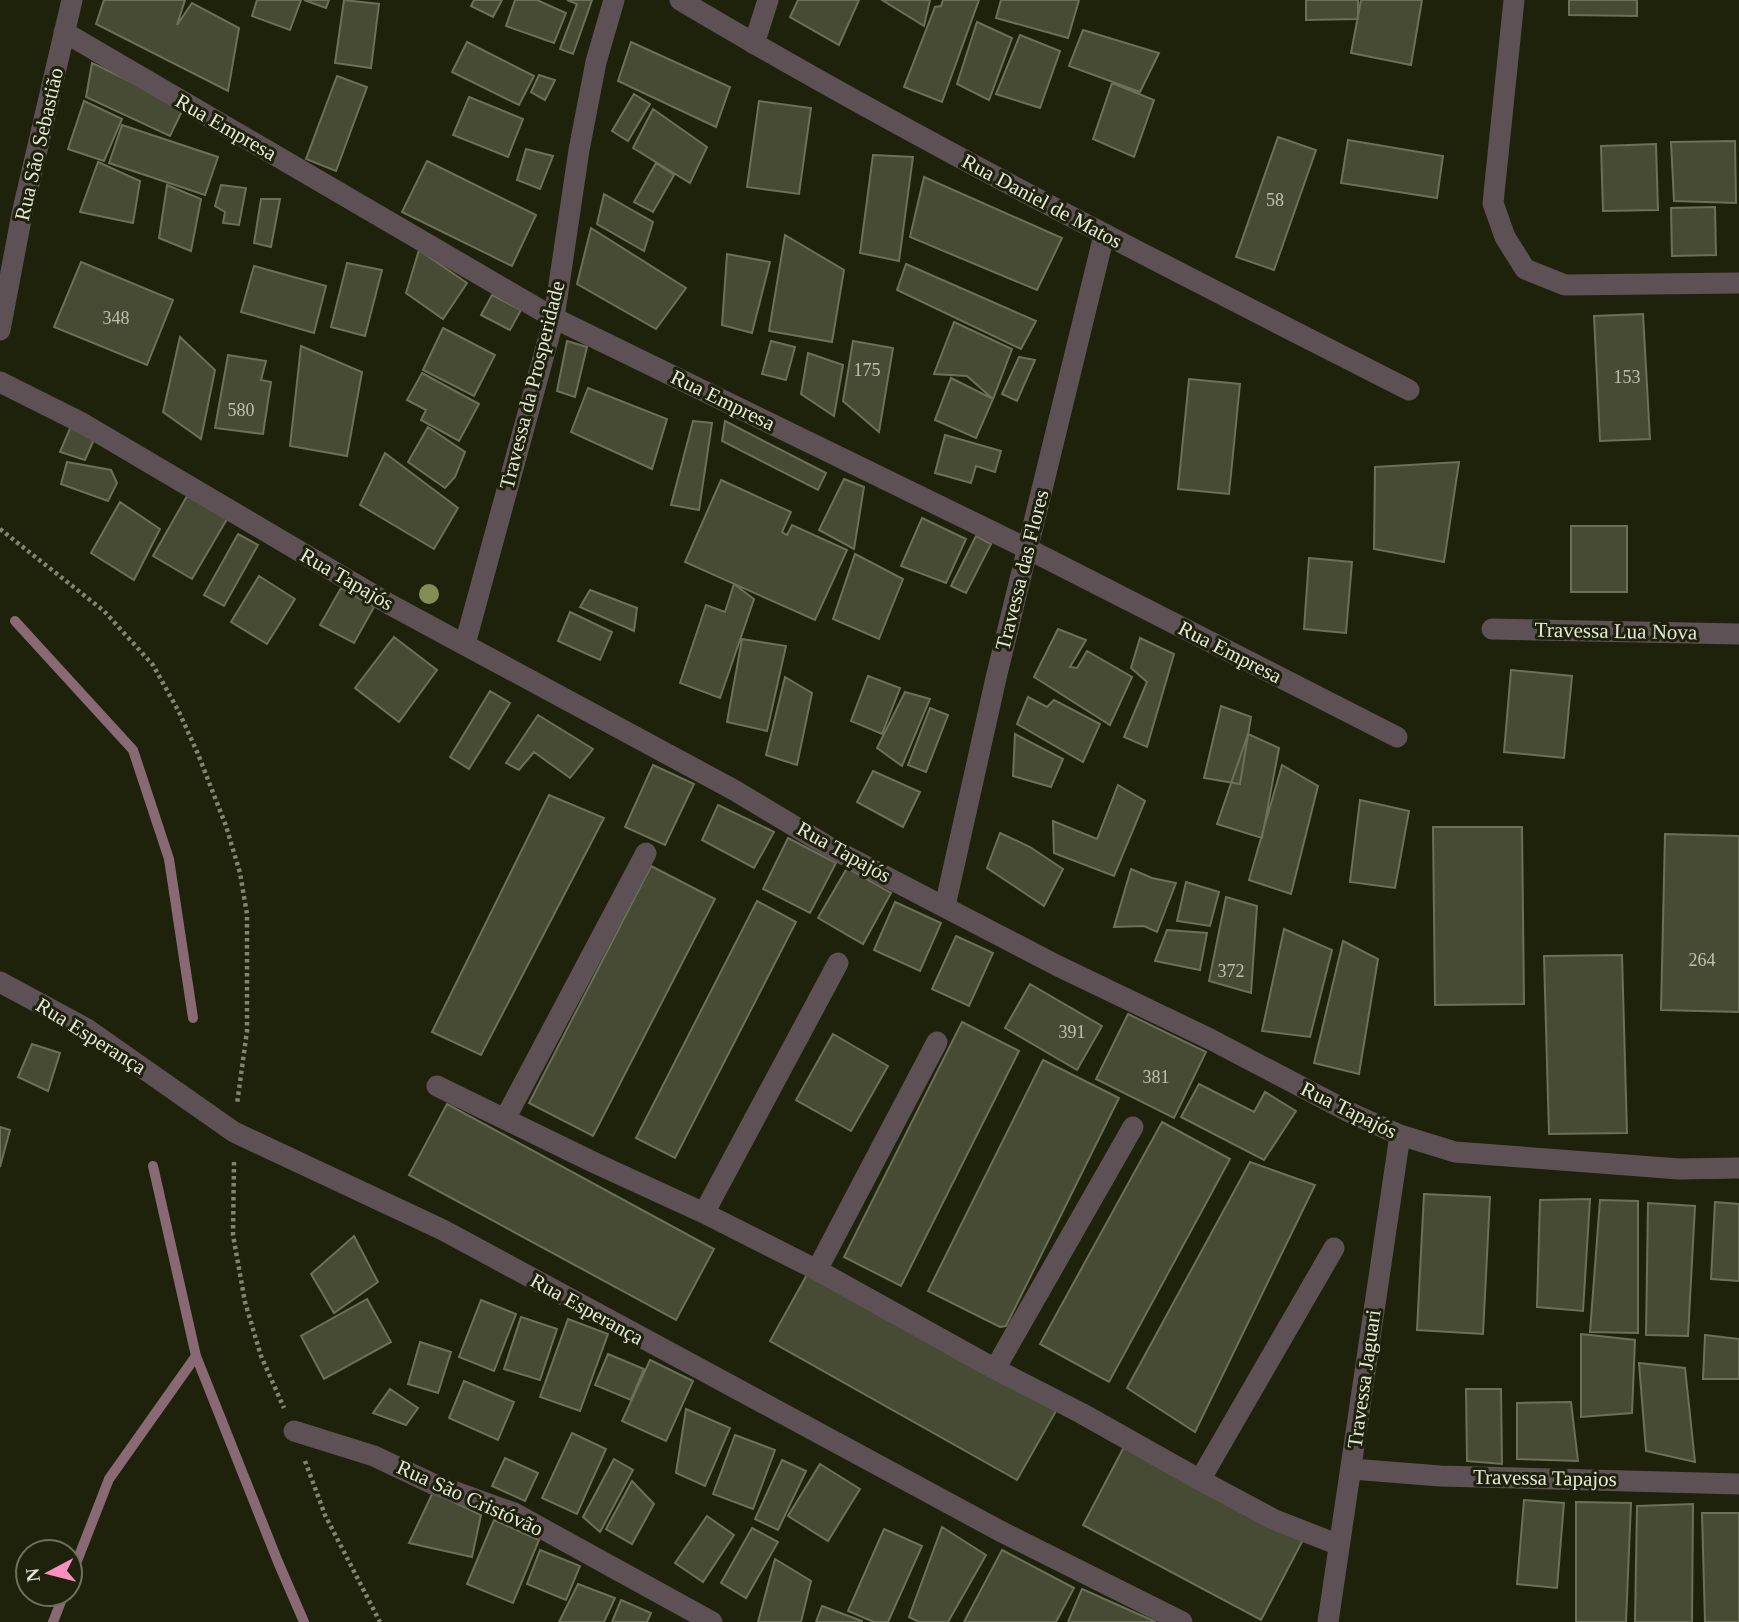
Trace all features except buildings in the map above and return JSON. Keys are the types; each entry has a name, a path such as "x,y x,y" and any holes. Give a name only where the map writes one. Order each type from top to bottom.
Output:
{"street":[{"name":"Rua São Sebastião","path":"0,330 22,214 72,0"},
{"name":"Travessa da Prosperidade","path":"466,644 554,317 579,150 596,62 614,0"},
{"name":"Rua Daniel de Matos","path":"681,0 754,44 1104,235 1409,390"},
{"path":"754,44 768,0"},
{"path":"1514,0 1493,203 1505,237 1525,269 1565,285 1739,283"},
{"name":"Rua Empresa","path":"64,32 554,317 1028,549 1397,737"},
{"name":"Travessa das Flores","path":"945,906 996,678 1104,235"},
{"name":"Rua Tapajós","path":"0,382 82,423 389,604 734,790 830,847 1056,965 1210,1038 1353,1114 1400,1135 1455,1152 1679,1169 1739,1168"},
{"name":"Travessa Lua Nova","path":"1492,629 1739,634"},
{"path":"506,1117 646,853"},
{"path":"704,1213 838,963"},
{"name":"Rua Esperança","path":"0,982 87,1029 234,1132 443,1230 999,1531 1182,1622"},
{"path":"817,1270 937,1042"},
{"path":"438,1086 817,1270 995,1370 1081,1413 1275,1520 1339,1545"},
{"path":"995,1370 1133,1127"},
{"name":"Travessa Jaguari","path":"1328,1622 1400,1135"},
{"path":"1200,1480 1334,1248"},
{"name":"Rua São Cristóvão","path":"294,1431 374,1456 433,1484 514,1513 712,1622"},
{"name":"Travessa Tapajos","path":"1352,1469 1440,1476 1739,1484"}],"path":[{"path":"0,529 104,611 153,665 179,712 226,826 240,873 247,915 247,1031 234,1132 233,1235 245,1302 261,1356 294,1431 325,1516 380,1622"}],"waterway":[{"path":"15,621 133,750 169,859 193,1018"},
{"path":"153,1166 196,1356 304,1622"},
{"path":"84,1543 109,1479 196,1356"},
{"path":"53,1622 58,1608"}]}
